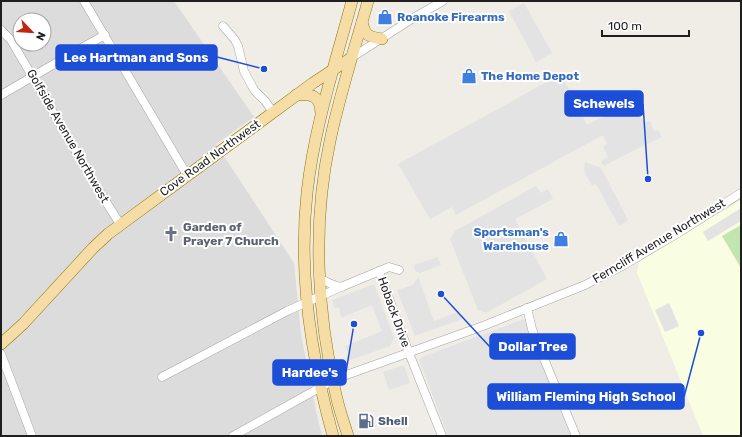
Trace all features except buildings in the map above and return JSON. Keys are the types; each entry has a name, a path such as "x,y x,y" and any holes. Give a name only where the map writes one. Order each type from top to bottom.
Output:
{"main road":[{"path":"333,436 320,387 307,302 304,256 305,230 307,193 314,146 352,1"},
{"path":"348,436 336,396 325,336 320,296 319,226 325,165 337,106 368,1"},
{"path":"362,22 365,32 369,36 382,39"},
{"name":"Cove Road Northwest","path":"1,344 23,324 103,238 120,224 313,82 351,58"},
{"path":"296,95 307,94 317,99 321,117"}],"street":[{"path":"84,1 187,175"},
{"name":"Cove Road Northwest","path":"351,58 443,1"},
{"path":"223,26 238,46 244,71 252,86 273,112"},
{"name":"Golfside Avenue Northwest","path":"1,30 11,40 96,186 120,224"},
{"path":"1,95 105,35"},
{"name":"Ferncliff Avenue Northwest","path":"233,436 333,381 562,295 603,276 678,233 741,193"},
{"path":"162,377 287,311 341,286 389,267 399,270"},
{"name":"Hoback Drive","path":"379,271 409,353 442,436"},
{"path":"320,278 326,283 334,286 341,286"},
{"path":"528,308 532,329 576,436"},
{"path":"1,354 32,436"}],"shaded area":[{"path":"1,1 174,1 254,117 216,144 294,263 301,334 322,436 1,436"},
{"path":"524,3 552,53 536,62 509,11"},
{"path":"561,74 587,125 633,101 644,123 650,121 654,131 658,130 662,137 604,166 601,163 608,157 603,147 607,144 603,135 456,215 452,207 430,219 398,164"},
{"path":"585,162 601,168 628,220 619,226 596,184 592,186 585,173"},
{"path":"536,186 541,193 548,189 553,199 515,219 547,279 486,313 478,310 450,239 455,231"},
{"path":"741,200 741,436 703,436 637,273 639,262"},
{"path":"741,208 741,221 708,241 703,232"},
{"path":"438,257 441,265 420,273 415,271 414,265"},
{"path":"418,277 434,321 458,312 462,319 415,336 397,290 413,285"},
{"path":"374,284 394,338 390,346 348,361 346,358 349,355 345,346 382,331 372,305 341,318 339,307 335,308 332,300"},
{"path":"669,303 679,326 665,332 655,310"},
{"path":"524,319 571,436 448,436 419,360 422,357"},
{"path":"404,365 410,383 389,390 383,372"}],"green space":[{"path":"741,225 741,268 722,236"}],"place":[{"name":"Roanoke Firearms","path":"385,17"},
{"name":"Lee Hartman and Sons","path":"264,69"},
{"name":"The Home Depot","path":"469,76"},
{"name":"Schewels","path":"648,179"},
{"name":"Garden of Prayer 7 Church","path":"171,234"},
{"name":"Sportsman's Warehouse","path":"561,239"},
{"name":"Dollar Tree","path":"441,294"},
{"name":"Hardee's","path":"354,324"},
{"name":"William Fleming High School","path":"701,333"},
{"name":"Shell","path":"366,421"}]}
